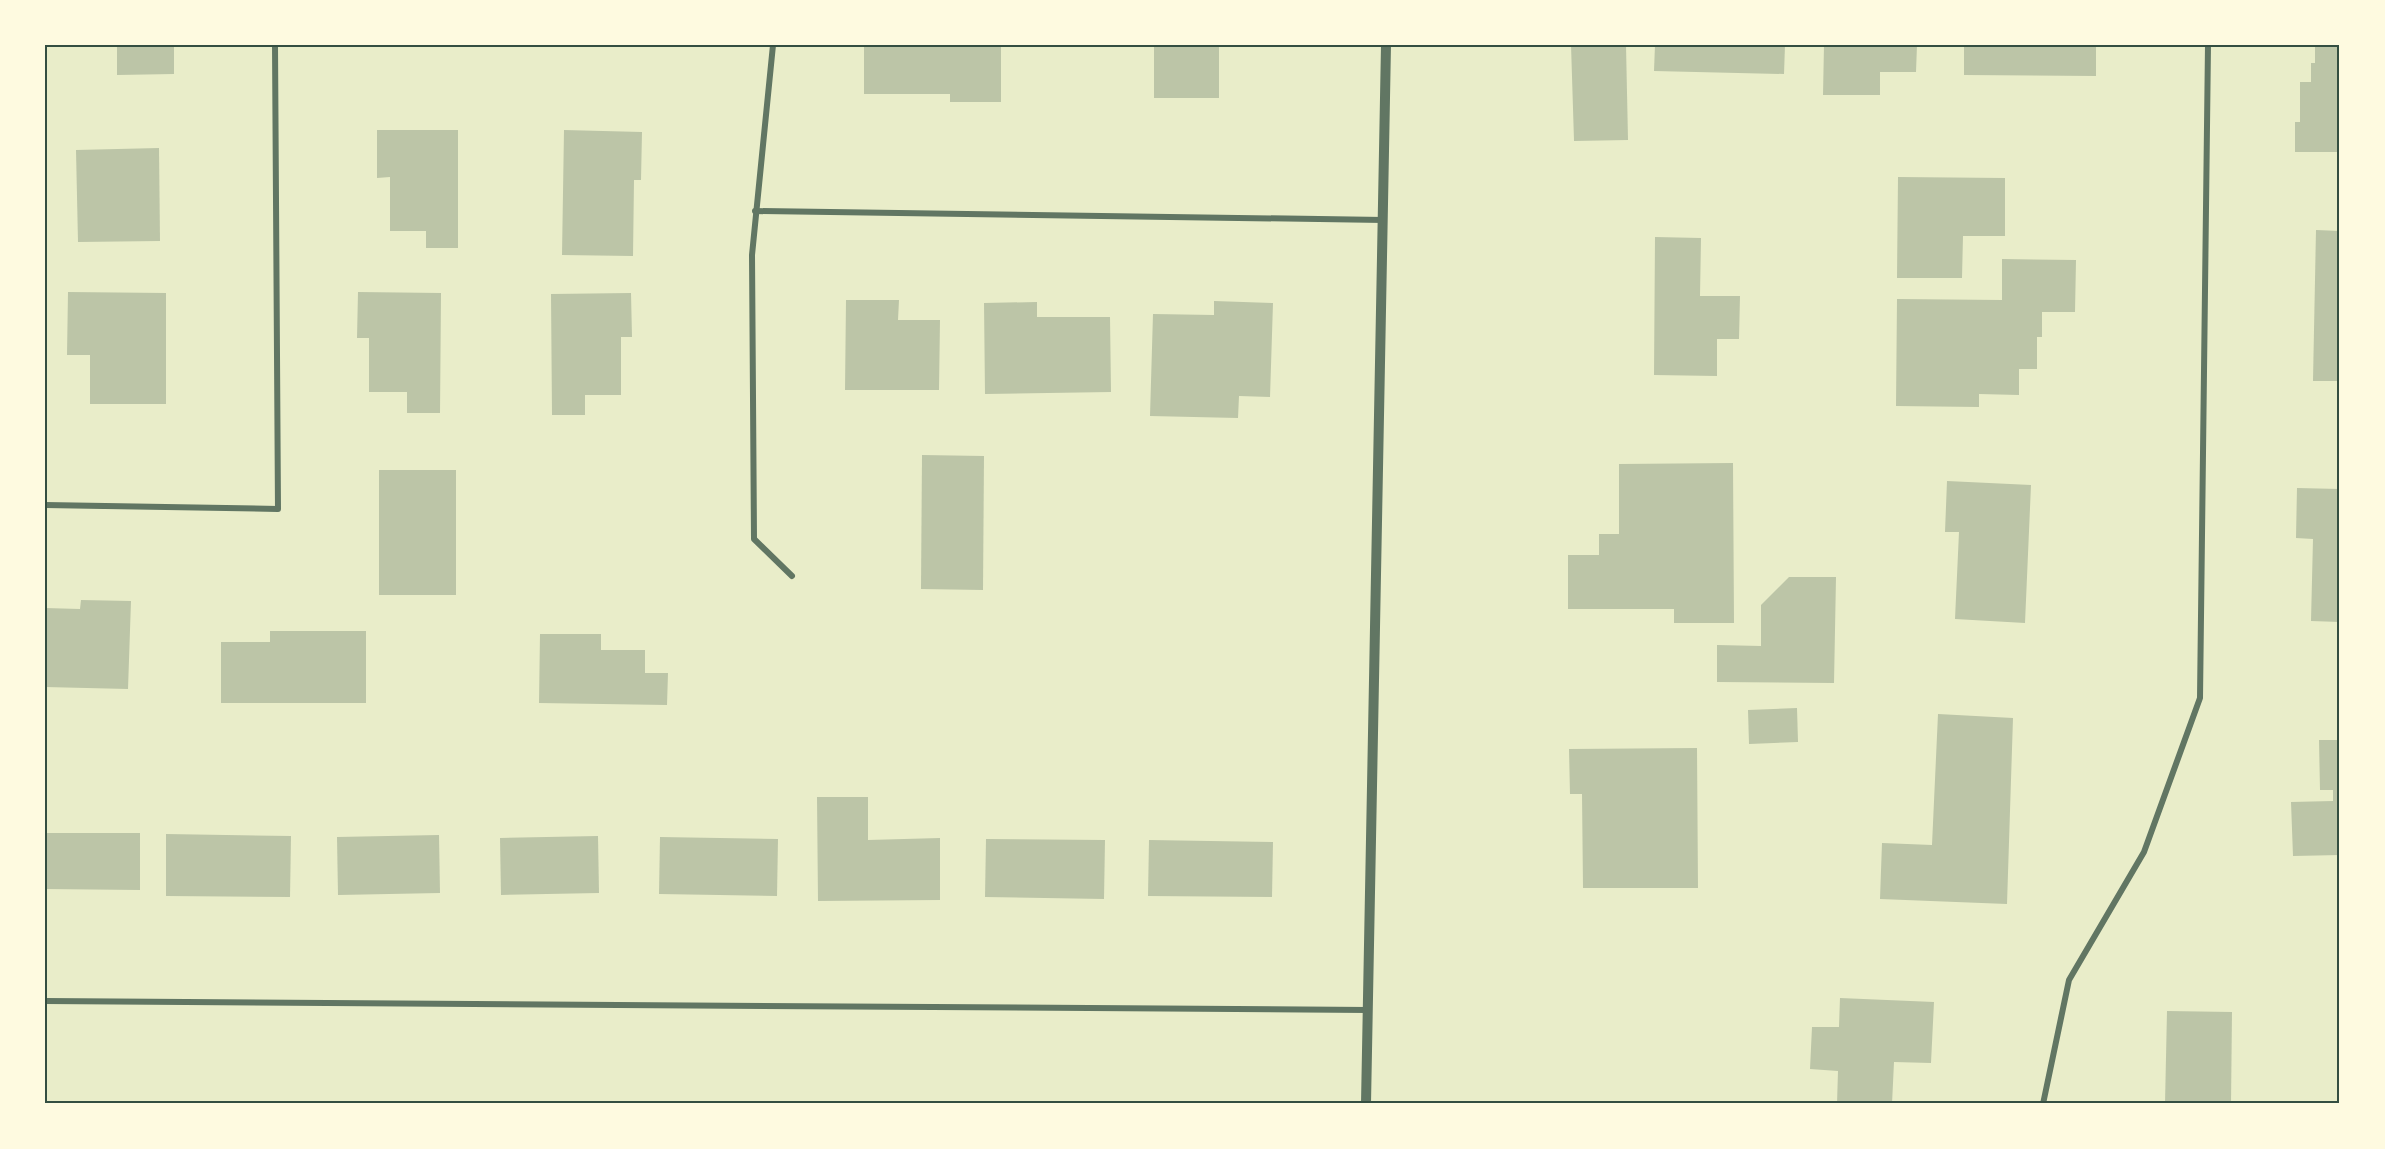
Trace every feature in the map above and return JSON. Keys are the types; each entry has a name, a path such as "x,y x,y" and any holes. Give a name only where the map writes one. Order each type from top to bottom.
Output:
{"street":[{"path":"45,506 279,509 275,45"},
{"path":"773,45 752,255 754,538 792,576"},
{"path":"1366,1104 1386,45"},
{"path":"2043,1104 2069,980 2144,852 2200,698 2208,45"},
{"path":"755,211 1384,220"},
{"path":"45,1001 1368,1010"}],"building":[{"path":"117,45 174,45 174,74 117,75"},
{"path":"864,45 1001,45 1001,102 950,102 950,94 864,94"},
{"path":"1154,45 1219,45 1219,98 1154,98"},
{"path":"1571,45 1626,45 1628,140 1574,141"},
{"path":"1655,45 1785,45 1784,74 1654,71"},
{"path":"1824,45 1917,45 1916,72 1880,72 1880,95 1823,95"},
{"path":"1964,45 2096,45 2096,76 1964,75"},
{"path":"2315,45 2340,45 2340,152 2295,152 2295,122 2300,122 2300,82 2311,82 2311,63 2315,63"},
{"path":"377,130 458,130 458,248 426,248 426,231 390,231 390,177 377,178"},
{"path":"564,130 642,132 641,180 634,180 633,256 562,255"},
{"path":"159,148 160,241 78,242 76,150"},
{"path":"1898,177 2005,178 2005,236 1963,236 1962,278 1897,278"},
{"path":"2316,230 2340,231 2340,381 2313,381"},
{"path":"1655,237 1701,238 1700,296 1740,296 1739,339 1717,339 1717,376 1654,375"},
{"path":"2002,259 2076,260 2075,312 2042,312 2042,337 2037,337 2037,369 2019,369 2019,395 1979,394 1979,407 1896,406 1897,299 2002,300"},
{"path":"68,292 166,293 166,404 90,404 90,355 67,355"},
{"path":"358,292 441,293 440,413 407,413 407,392 369,392 369,338 357,338"},
{"path":"631,293 632,337 621,337 621,395 585,395 585,415 552,415 551,294"},
{"path":"846,300 899,300 898,320 940,320 939,390 845,390"},
{"path":"1214,301 1273,303 1270,397 1239,396 1238,418 1150,416 1153,314 1214,315"},
{"path":"1037,302 1037,317 1110,317 1111,392 985,394 984,303"},
{"path":"922,455 984,456 983,590 921,589"},
{"path":"1733,463 1734,623 1674,623 1674,609 1568,609 1568,555 1599,555 1599,534 1619,534 1619,464"},
{"path":"379,470 456,470 456,595 379,595"},
{"path":"1947,481 2031,485 2025,623 1955,619 1959,532 1945,532"},
{"path":"2297,488 2340,489 2340,622 2311,621 2313,539 2296,538"},
{"path":"1789,577 1836,577 1834,683 1717,682 1717,645 1761,646 1761,605"},
{"path":"81,600 131,601 128,689 45,687 45,608 80,609"},
{"path":"270,631 366,631 366,703 221,703 221,642 270,642"},
{"path":"540,634 601,634 601,650 645,650 645,673 668,673 667,705 539,703"},
{"path":"1797,708 1798,742 1749,744 1748,710"},
{"path":"1938,714 2013,718 2007,904 1880,899 1882,843 1932,845"},
{"path":"2319,740 2340,740 2340,855 2293,856 2291,802 2333,801 2333,790 2320,790"},
{"path":"1697,748 1698,888 1583,888 1582,794 1570,794 1569,749"},
{"path":"817,797 868,797 868,840 940,838 940,900 818,901"},
{"path":"45,833 140,833 140,890 45,889"},
{"path":"166,834 291,836 290,897 166,896"},
{"path":"439,835 440,893 338,895 337,837"},
{"path":"598,836 599,893 501,895 500,838"},
{"path":"660,837 778,839 777,896 659,894"},
{"path":"986,839 1105,840 1104,899 985,897"},
{"path":"1149,840 1273,842 1272,897 1148,896"},
{"path":"1840,998 1934,1002 1931,1063 1894,1062 1892,1104 1837,1104 1838,1071 1810,1069 1812,1027 1839,1027"},
{"path":"2167,1011 2232,1012 2231,1104 2165,1104"}]}
